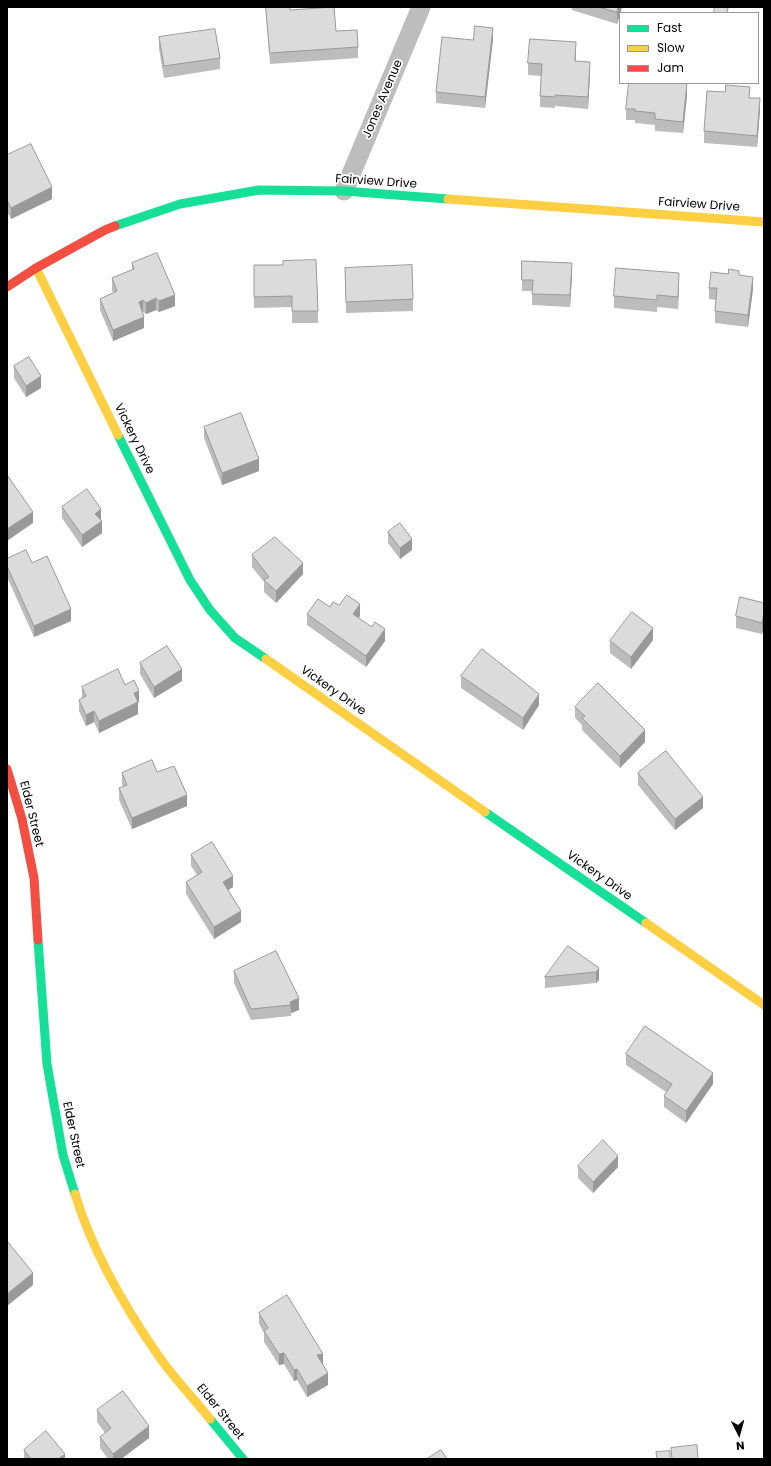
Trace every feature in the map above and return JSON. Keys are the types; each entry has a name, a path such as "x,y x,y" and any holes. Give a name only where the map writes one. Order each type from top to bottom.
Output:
{"street":[{"name":"Jones Avenue","path":"344,191 421,7"},
{"name":"Fairview Drive","path":"7,287 36,268 105,230 180,204 259,190 344,191 764,222"},
{"name":"Vickery Drive","path":"36,268 190,580 210,610 235,638 764,1005"},
{"name":"Elder Street","path":"7,768 22,819 34,878 48,1074 63,1155 78,1204 102,1262 126,1307 161,1359 243,1459"}],"building":[{"path":"266,7 290,7 290,10 334,7 336,31 357,30 358,47 270,53"},
{"path":"599,7 618,7 617,12"},
{"path":"715,7 728,8 727,12 714,12"},
{"path":"475,26 493,28 485,97 436,92 442,37 473,40"},
{"path":"215,29 220,58 164,66 159,37"},
{"path":"530,39 576,42 575,61 590,62 588,97 555,95 555,97 540,96 542,64 528,63"},
{"path":"629,84 687,84 683,122 655,119 655,113 635,111 635,109 626,109"},
{"path":"726,85 750,87 749,98 760,98 757,136 704,131 707,91 725,92"},
{"path":"31,144 52,187 11,208 7,200 7,155"},
{"path":"157,253 175,295 159,301 156,298 146,303 143,300 139,302 144,317 113,330 100,299 117,291 112,278 134,269 132,263"},
{"path":"316,260 318,311 292,311 292,296 254,297 254,265 283,265 283,261"},
{"path":"522,261 572,263 570,295 532,294 533,280 522,280"},
{"path":"412,265 413,299 346,302 345,268"},
{"path":"616,268 679,273 678,297 657,295 657,300 614,296"},
{"path":"729,269 739,271 739,275 753,277 748,315 715,311 717,288 709,288 711,272 728,274"},
{"path":"29,357 41,376 26,386 14,366"},
{"path":"241,413 259,459 222,473 204,427"},
{"path":"7,475 33,512 7,529"},
{"path":"87,489 101,509 95,514 102,521 82,535 62,507"},
{"path":"400,523 412,539 400,548 388,532"},
{"path":"275,537 303,563 276,591 264,580 269,577 252,555"},
{"path":"26,550 32,563 47,556 71,609 34,626 7,566 7,559"},
{"path":"347,595 360,604 353,614 372,627 375,622 385,629 366,656 307,614 318,599 330,607 333,602 339,605"},
{"path":"740,597 764,603 762,623 736,616"},
{"path":"632,612 653,628 631,657 610,641"},
{"path":"167,646 182,669 154,687 140,663"},
{"path":"482,649 539,694 523,718 461,676"},
{"path":"118,669 125,685 134,680 139,691 134,693 138,702 99,721 94,711 86,715 79,700 86,696 82,687"},
{"path":"598,683 645,730 620,756 582,718 585,716 575,707"},
{"path":"666,751 703,797 675,819 638,773"},
{"path":"152,760 157,772 174,766 187,795 132,818 119,788 127,785 122,773"},
{"path":"212,842 233,876 223,882 241,911 214,927 186,882 202,872 191,855"},
{"path":"568,946 599,968 596,972 545,977"},
{"path":"276,951 299,998 290,1002 291,1005 251,1009 234,971"},
{"path":"645,1026 713,1073 686,1111 664,1096 672,1084 626,1054"},
{"path":"603,1140 618,1156 593,1182 578,1166"},
{"path":"7,1241 33,1273 7,1294"},
{"path":"287,1295 323,1354 317,1355 328,1373 307,1386 297,1369 294,1370 284,1353 279,1354 264,1331 268,1328 259,1313"},
{"path":"123,1391 149,1426 113,1454 100,1437 111,1428 97,1410"},
{"path":"46,1431 65,1454 58,1459 31,1459 24,1450"},
{"path":"697,1445 698,1459 672,1459 671,1448"},
{"path":"441,1450 447,1459 427,1459"},
{"path":"670,1451 670,1459 657,1459 656,1452"}],"traffic: fast":[{"path":"115,226 180,204 259,190 344,191 448,199"},
{"path":"118,435 190,580 210,610 235,638 266,659"},
{"path":"485,812 646,923"},
{"path":"38,940 47,1064 63,1155 75,1194"},
{"path":"210,1419 243,1459"}],"traffic: slow":[{"path":"448,199 764,222"},
{"path":"36,268 118,435"},
{"path":"266,659 485,812"},
{"path":"646,923 764,1005"},
{"path":"75,1194 91,1237 122,1300 160,1358 210,1419"}],"traffic: jam":[{"path":"7,287 36,268 115,226"},
{"path":"7,769 22,819 34,878 38,940"}]}
